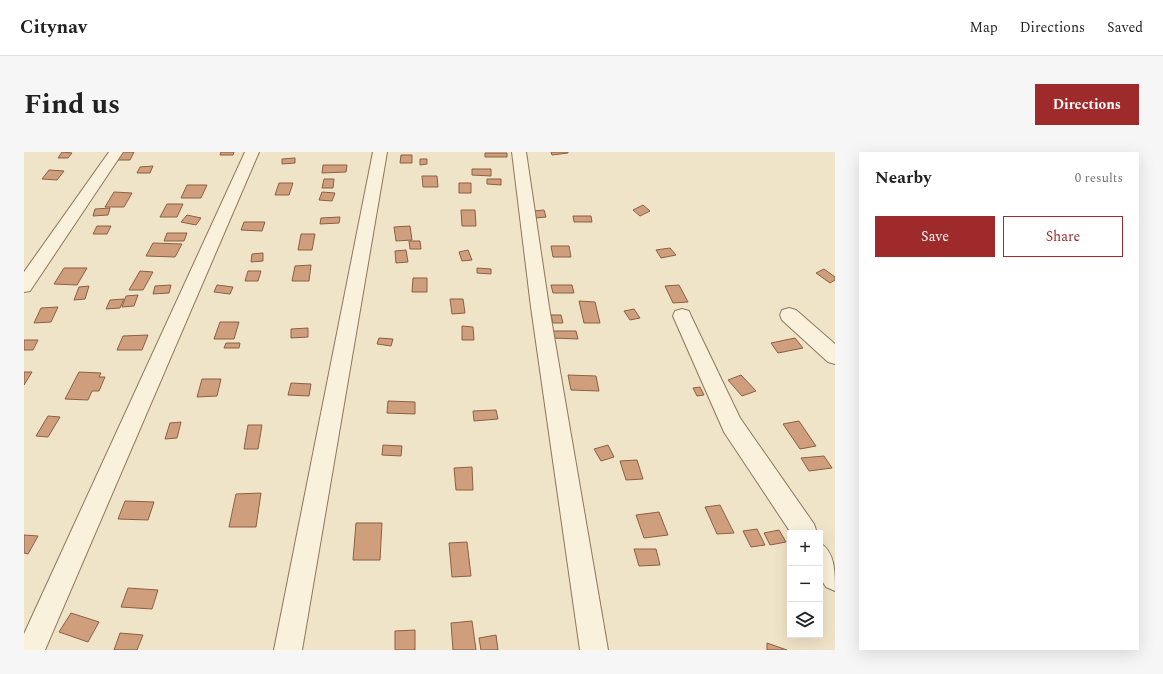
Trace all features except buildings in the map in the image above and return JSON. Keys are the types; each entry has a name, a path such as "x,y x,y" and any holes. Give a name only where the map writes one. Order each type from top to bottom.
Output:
{"street":[{"path":"24,286 116,152"},
{"path":"31,650 252,152"},
{"path":"288,650 380,152"},
{"path":"520,152 540,307 594,650"},
{"path":"789,315 835,356"},
{"path":"682,316 732,425 803,530"},
{"path":"823,560 835,578"}]}
